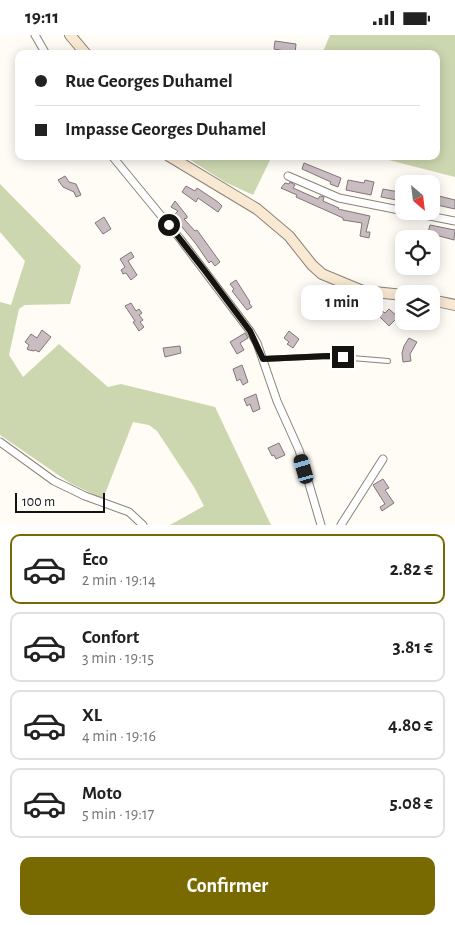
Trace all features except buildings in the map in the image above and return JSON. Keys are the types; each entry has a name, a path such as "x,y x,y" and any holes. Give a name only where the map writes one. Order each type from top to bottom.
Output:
{"main road":[{"path":"70,35 83,50"},
{"path":"176,160 257,209 288,236 312,265 322,273 363,291 395,294"},
{"path":"440,302 455,305"}],"street":[{"path":"35,35 44,50"},
{"path":"115,160 205,271 250,331 263,359 277,401 299,450 321,525"},
{"path":"288,176 339,198 455,221"},
{"path":"0,442 54,481 85,496 129,512 143,525"},
{"path":"341,525 384,459"}],"lane":[{"path":"263,359 328,356 388,361"}],"green space":[{"path":"330,35 455,35 455,177 389,160 440,160 440,50 324,50"},
{"path":"190,160 270,160 253,195 225,182"},
{"path":"0,184 81,266 70,304 25,305 19,309 9,355 23,377 59,344 108,387 121,384 215,407 271,525 170,525 204,506 194,487 157,431 149,425 133,422 103,499 70,483 0,435 0,302 11,305 25,261 0,232"}],"route":[{"path":"169,225 250,331 263,359 343,357"}]}
